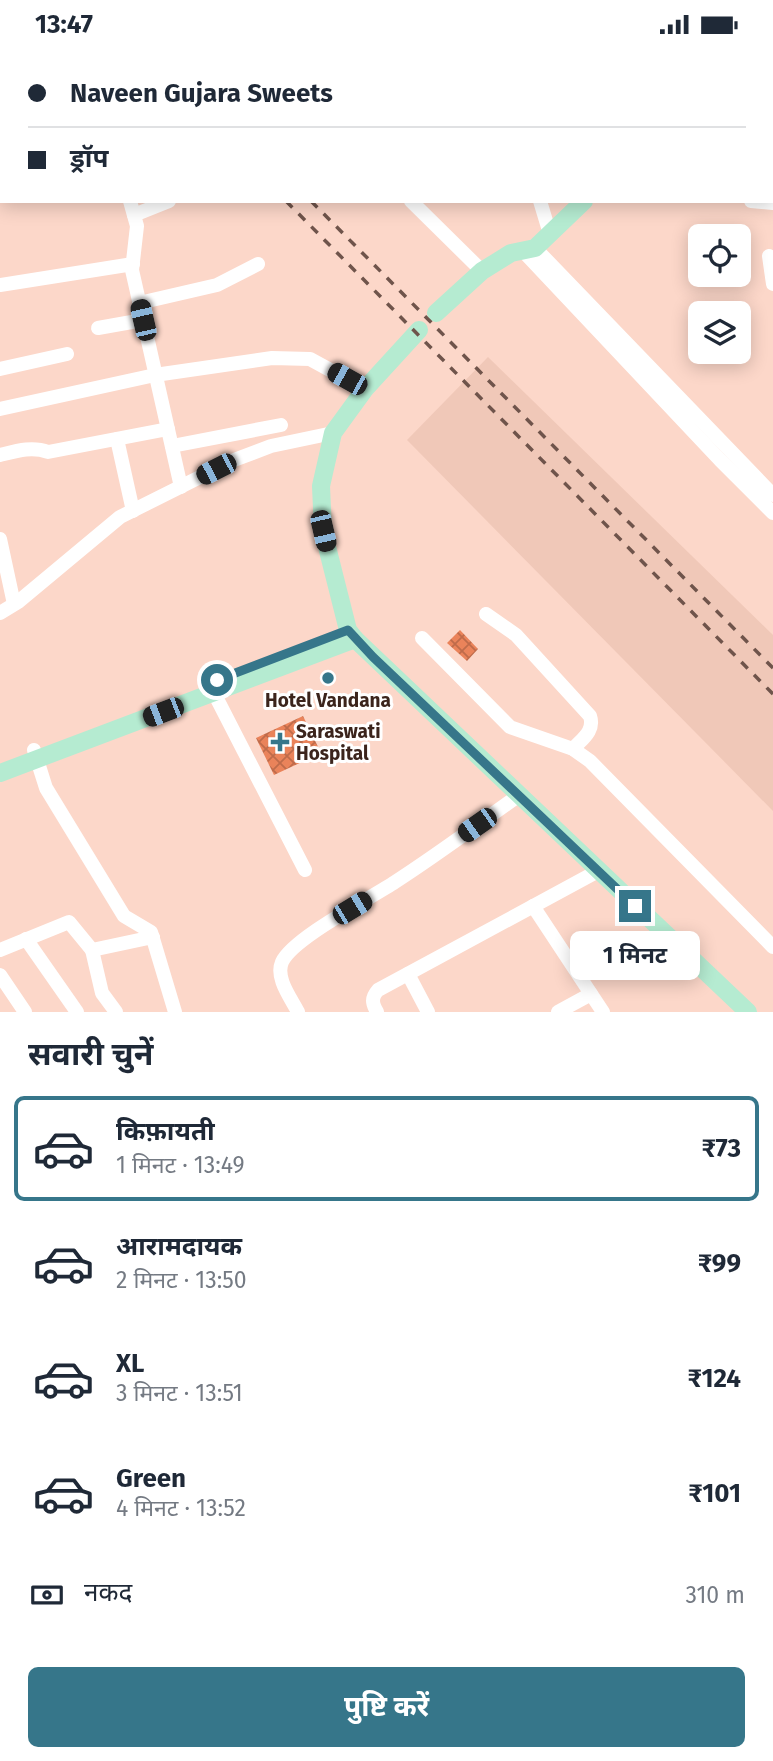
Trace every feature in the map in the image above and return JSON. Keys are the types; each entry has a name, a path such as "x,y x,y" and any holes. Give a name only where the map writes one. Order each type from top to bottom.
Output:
{"main road":[{"path":"436,313 482,271 511,253 528,249 550,234 585,203"},
{"path":"419,330 365,389 333,433 321,486 323,531 351,635 748,1012"},
{"path":"0,762 36,755 214,693 351,635"},
{"path":"0,773 36,755 351,635"}],"street":[{"path":"158,203 132,208 137,226 132,270 181,487"},
{"path":"413,203 482,271"},
{"path":"541,203 550,234"},
{"path":"528,249 773,495"},
{"path":"528,249 720,460 773,513"},
{"path":"769,256 773,284"},
{"path":"0,285 133,264"},
{"path":"139,303 217,285 258,264"},
{"path":"98,328 143,320"},
{"path":"0,369 67,354"},
{"path":"0,409 155,375 272,358 310,359 365,389"},
{"path":"172,446 281,425"},
{"path":"0,455 39,448 48,452 168,429"},
{"path":"0,613 120,517 234,460 271,446 333,433"},
{"path":"117,439 133,511"},
{"path":"757,479 773,473"},
{"path":"0,539 14,604"},
{"path":"486,614 516,635 590,716 591,728 573,749"},
{"path":"422,638 510,727 573,749 590,761 773,947"},
{"path":"214,693 305,870"},
{"path":"36,755 46,788 124,916 151,932 175,1012"},
{"path":"298,1012 280,973 287,955 307,937 396,882 518,796"},
{"path":"377,1012 373,995 378,990 598,871"},
{"path":"533,906 603,1012"},
{"path":"0,950 69,922 92,950 102,993 116,1012"},
{"path":"92,950 153,937"},
{"path":"26,939 77,1012"},
{"path":"408,974 428,1012"},
{"path":"1,979 25,1012"},
{"path":"558,1012 591,994"}],"shaded area":[{"path":"488,357 773,635 773,811 407,440"}],"building":[{"path":"460,630 478,649 467,661 447,643"},
{"path":"303,716 321,753 274,775 256,738"}],"railway":[{"path":"288,203 773,694"},
{"path":"313,203 773,668"}],"place":[{"name":"Hotel Vandana","path":"328,678"},
{"name":"Saraswati Hospital","path":"280,742"}],"route":[{"path":"217,680 348,630 373,657 635,906"}]}
